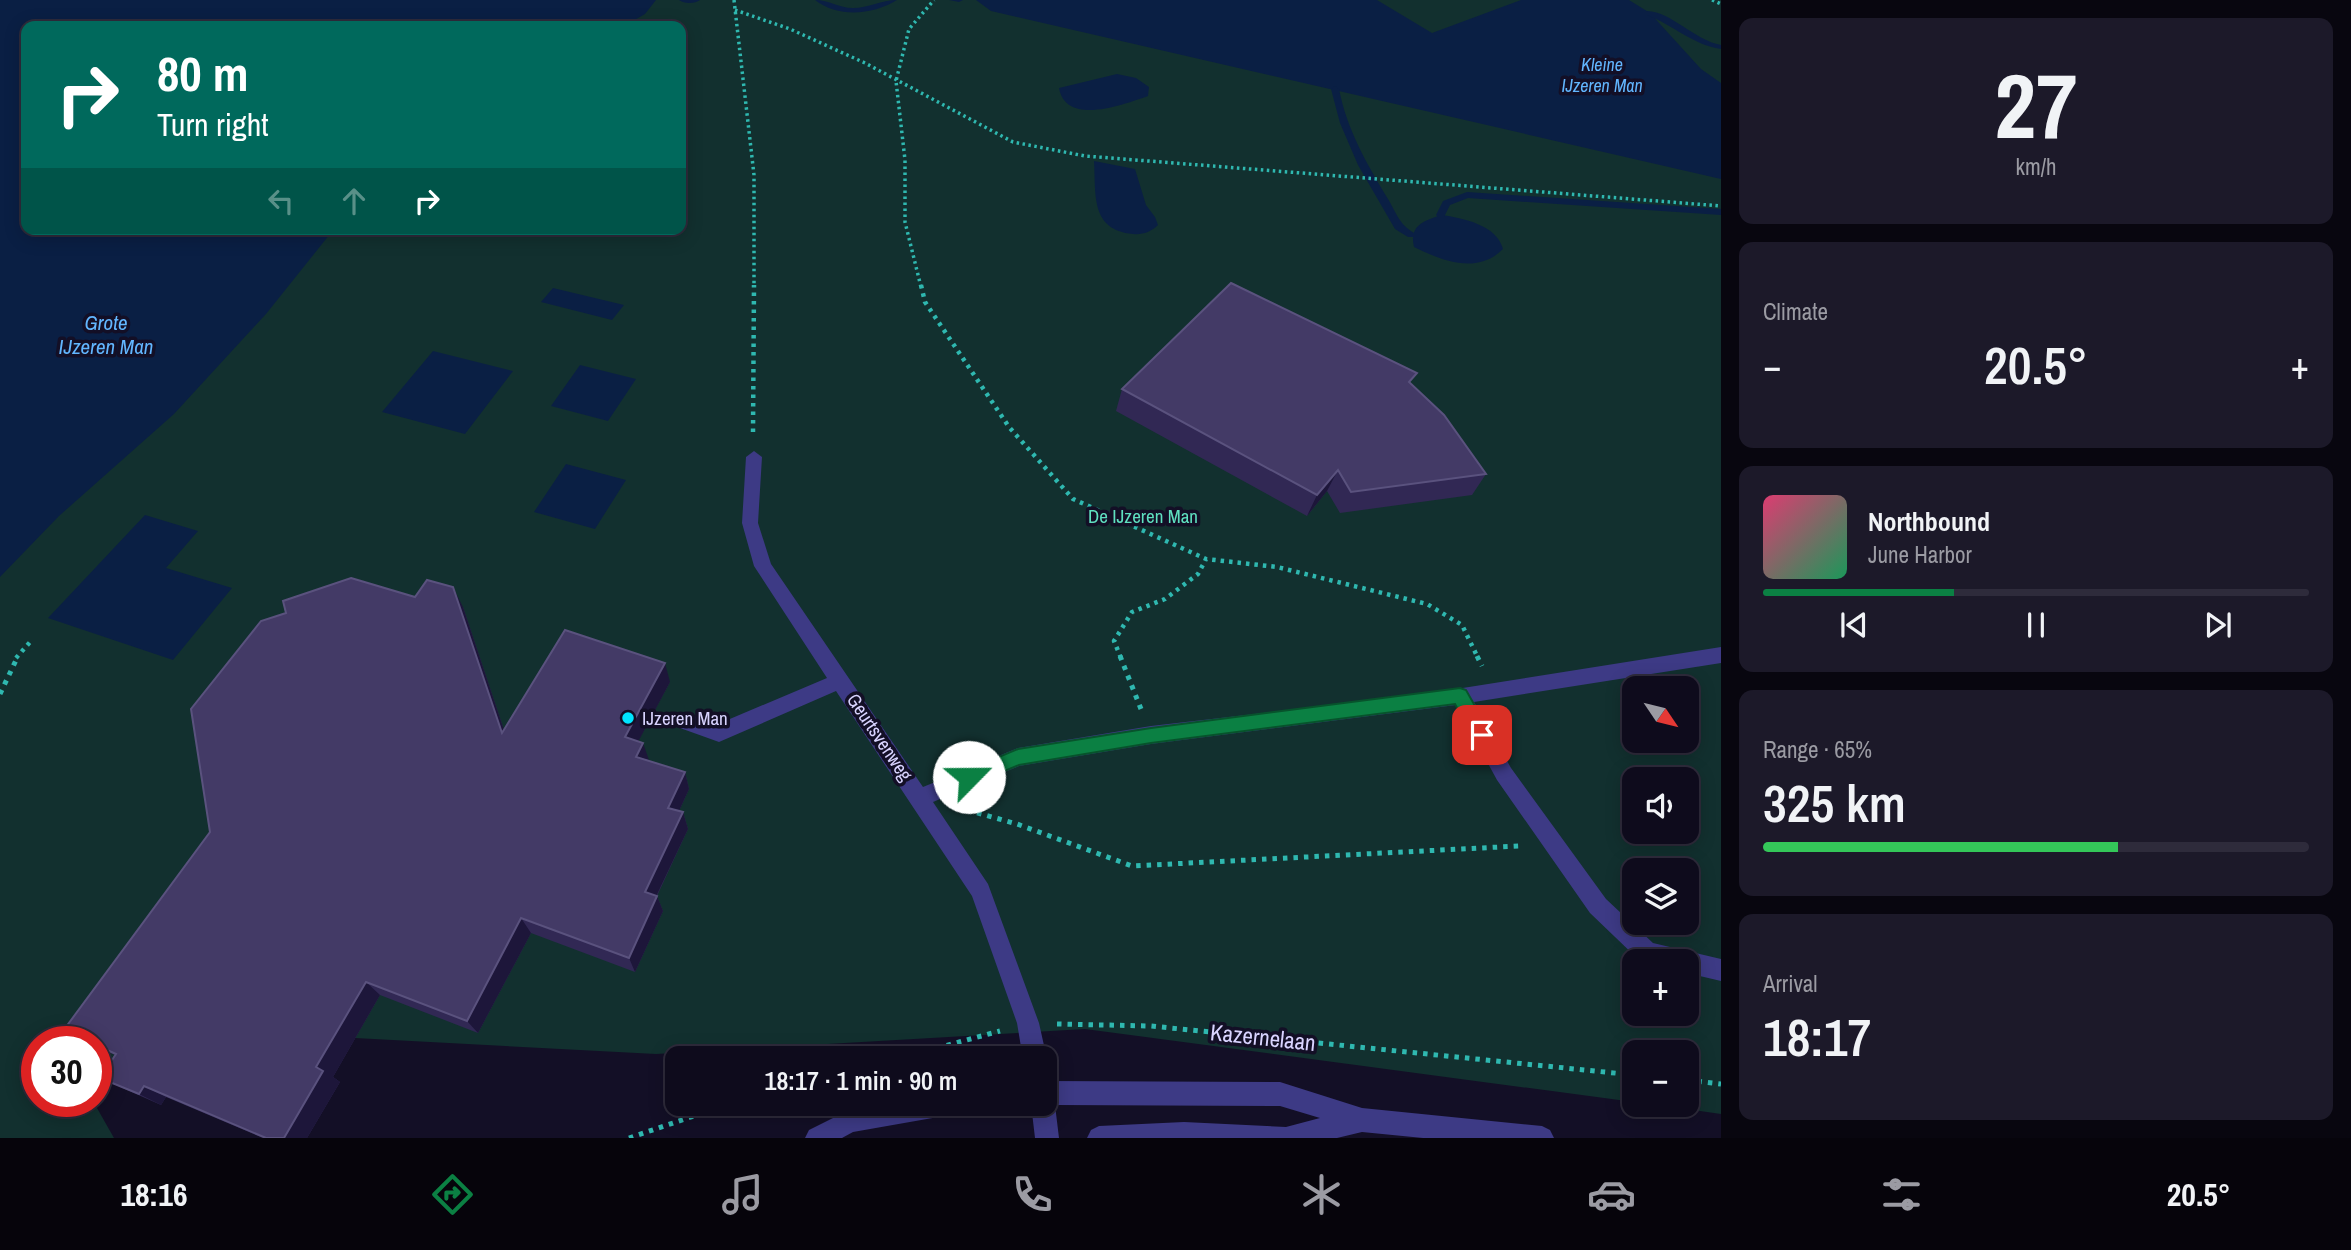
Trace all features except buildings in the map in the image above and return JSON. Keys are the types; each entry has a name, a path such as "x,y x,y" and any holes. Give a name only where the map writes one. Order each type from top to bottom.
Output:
{"street":[{"name":"Geurtsvenweg","path":"754,457 750,523 763,566 981,891 1028,1023 1032,1046"},
{"path":"920,798 1018,757 1151,735 1460,695 1721,655"},
{"path":"687,722 719,733 842,681"},
{"path":"1460,695 1504,774 1552,844 1598,906 1644,949"},
{"path":"1699,964 1721,970"},
{"path":"1057,1093 1280,1094 1362,1120 1542,1138"},
{"path":"817,1138 851,1121 878,1116"},
{"path":"1044,1116 1047,1138"},
{"path":"1099,1138 1184,1134 1286,1138 1362,1120"}],"path":[{"path":"1712,0 1721,5"},
{"path":"934,1 909,29 896,81 905,160 905,222 925,302 1009,427 1073,499 1206,559 1277,567 1427,604 1462,625 1479,662 1496,689"},
{"path":"754,457 754,175 735,5 865,64 1013,142 1085,156 1721,206"},
{"path":"1151,735 1114,641 1132,612 1165,599 1198,573 1206,559"},
{"path":"0,694 16,658 31,640"},
{"path":"920,798 1017,824 1132,866 1552,844"},
{"name":"Kazernelaan","path":"943,1046 1028,1023 1152,1026 1622,1074"},
{"path":"1699,1081 1721,1084"},
{"path":"629,1138 694,1116"}],"green space":[{"name":"De IJzeren Man","path":"0,0 1721,0 1721,1114 1699,1111 1699,1040 1622,1040 1622,1100 1085,1029 793,1046 665,1046 665,1053 656,1054 261,1033 112,1075 112,1026 21,1026 21,1117 102,1117 114,1138 0,1138"}],"water":[{"name":"Grote IJzeren Man","path":"0,0 656,0 645,14 633,21 21,21 21,235 329,235 266,314 174,414 59,516 0,577"},
{"name":"Kleine IJzeren Man","path":"976,0 1377,0 1432,33 1521,0 1629,0 1650,13 1701,69 1721,83 1721,179 991,11"},
{"path":"1117,74 1136,78 1149,87 1148,96 1112,107 1084,110 1073,107 1064,100 1059,88"},
{"path":"1094,161 1135,169 1146,205 1158,225 1149,231 1136,234 1109,226 1098,208"},
{"path":"1441,215 1487,228 1500,241 1503,249 1482,262 1460,263 1436,257 1414,247 1414,234 1419,225"},
{"path":"553,288 624,305 612,320 541,302"},
{"path":"433,351 513,371 465,434 382,412"},
{"path":"580,365 636,379 608,421 551,406"},
{"path":"566,464 626,480 595,529 534,512"},
{"path":"145,515 198,531 166,568 232,588 173,660 48,618"}],"waterway":[{"path":"683,0 696,0"},
{"path":"819,0 847,10 873,7 893,0"},
{"path":"953,0 959,0"},
{"path":"1650,13 1694,38 1721,47"},
{"path":"1335,89 1350,140 1363,165 1398,227 1411,235"},
{"path":"1441,215 1446,203 1467,195 1721,212"}],"place":[{"name":"IJzeren Man","path":"628,718"}],"route":[{"path":"969,777 1018,757 1151,735 1412,704 1460,695 1482,735"}]}
